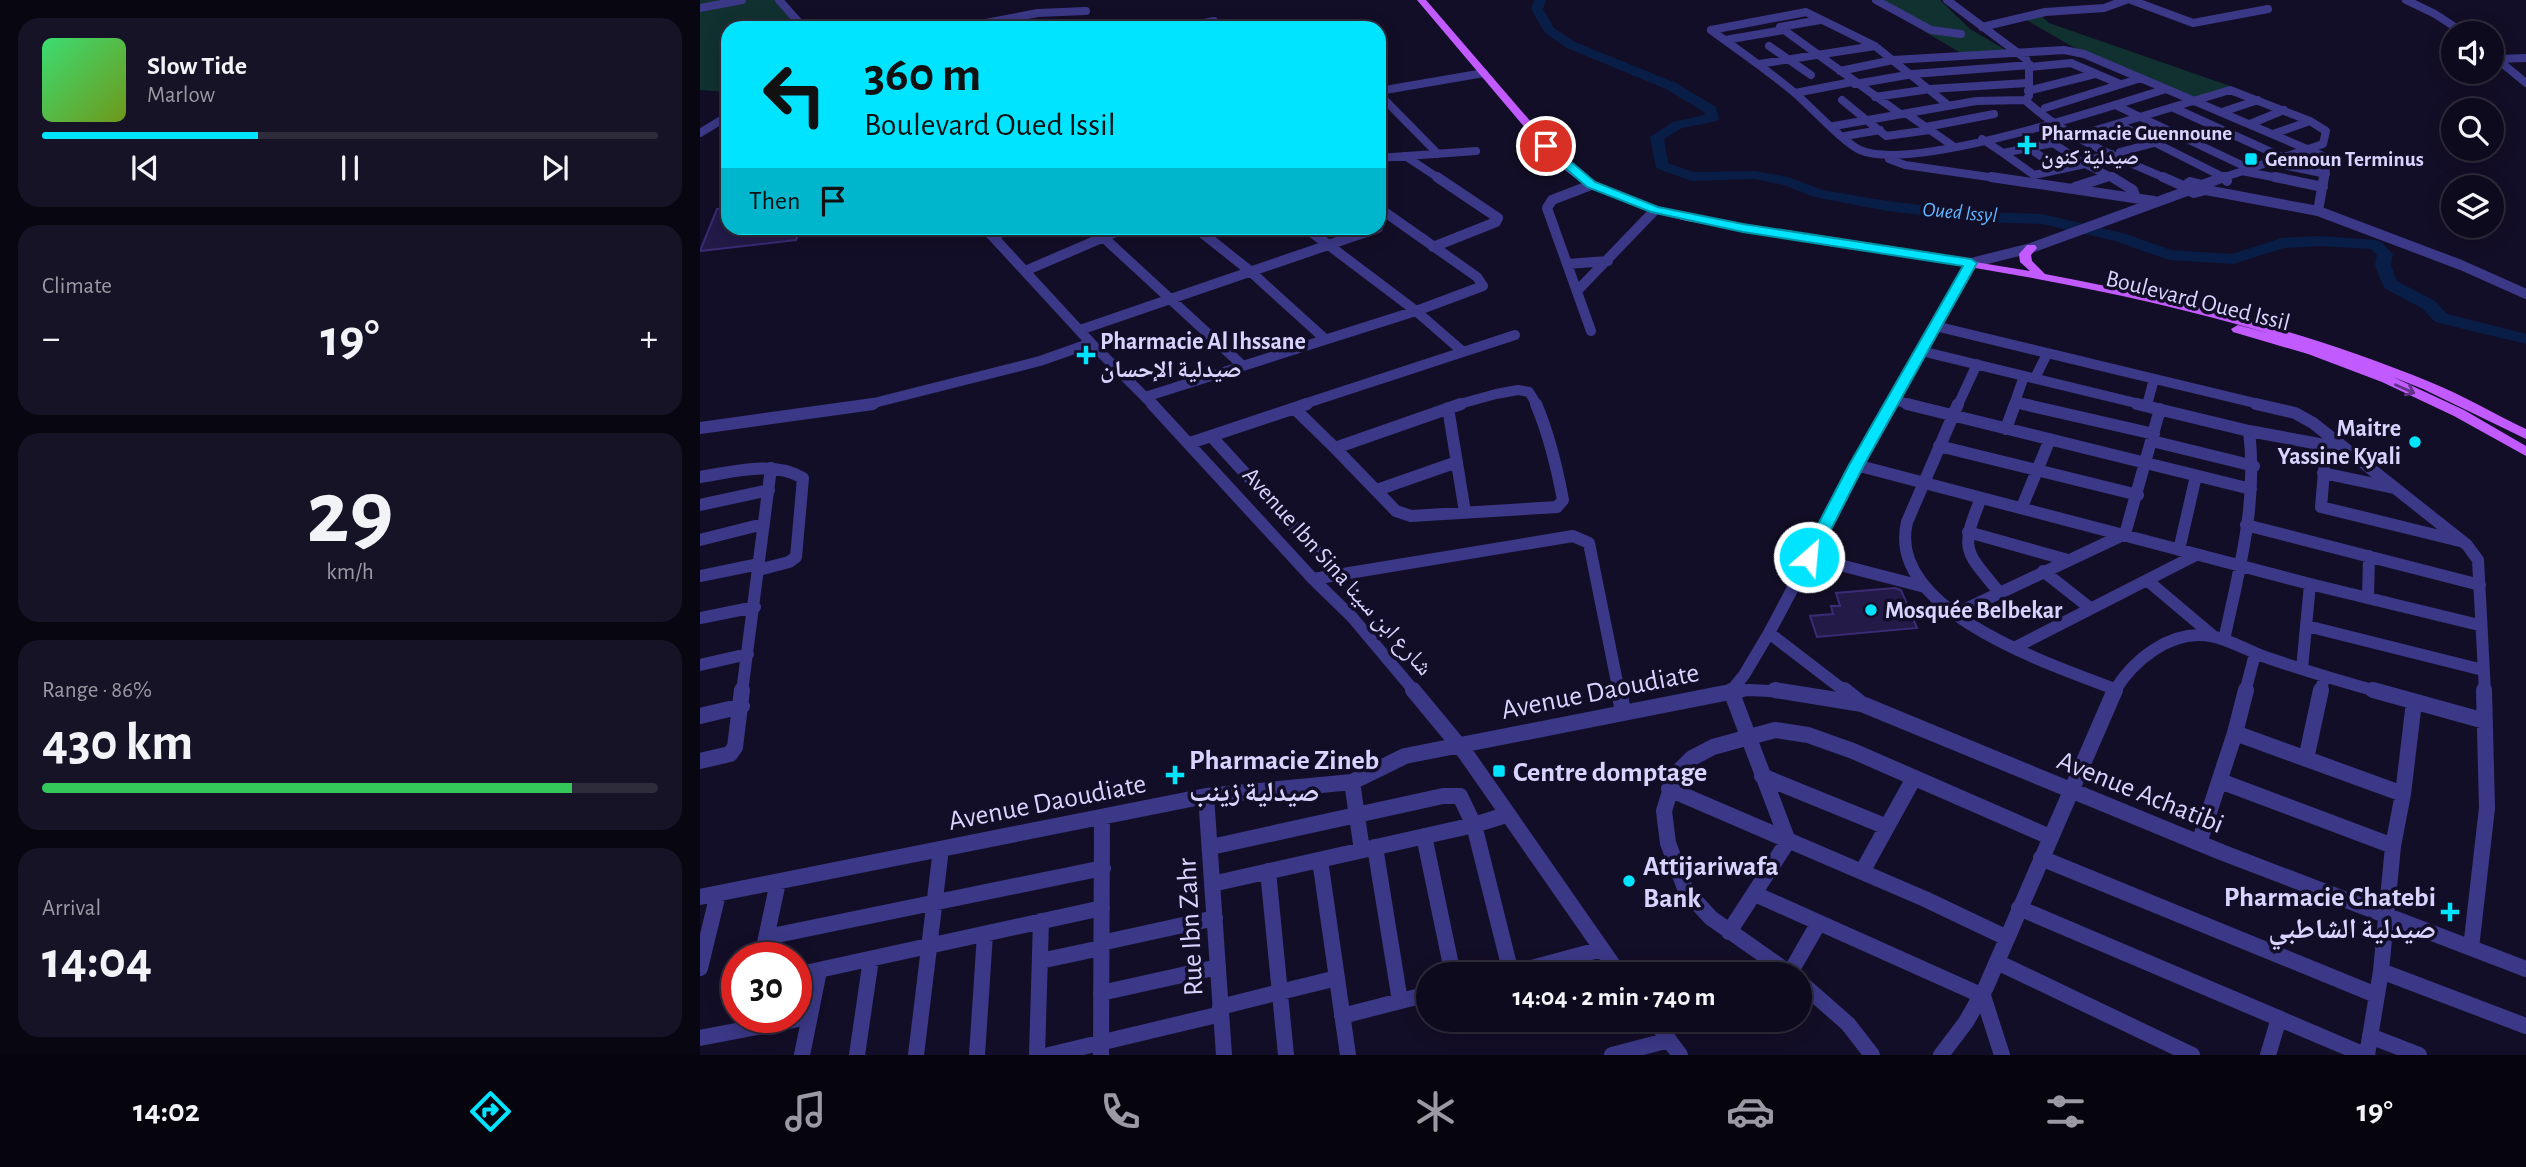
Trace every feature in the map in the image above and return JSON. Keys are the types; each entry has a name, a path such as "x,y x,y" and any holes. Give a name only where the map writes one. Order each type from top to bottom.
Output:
{"main road":[{"name":"Boulevard Oued Issil","path":"1421,0 1553,153 1591,185 1655,210 1743,228 2048,278 2208,310 2276,328 2398,372 2476,407 2526,435"},
{"path":"2031,248 2025,254 2026,262 2048,278"},
{"name":"Boulevard Oued Issil","path":"1968,266 2205,321 2292,346 2407,390 2479,425 2526,452"}],"street":[{"path":"700,8 742,0"},
{"path":"779,0 798,21"},
{"path":"1876,0 1931,30 1961,34"},
{"path":"1947,0 2021,54 2030,66 2027,92 2053,123 2198,193 2204,187 2225,177 2326,141 2324,128 2228,90 2086,134"},
{"path":"1982,27 2045,12 2104,8 2128,0 2193,23 2268,9"},
{"path":"2406,0 2446,21"},
{"path":"993,21 1031,13 1086,11"},
{"path":"1948,105 1913,74 1875,46 1804,12 1711,29 1796,93 1864,153 1882,156 1905,156 2030,129 2166,89"},
{"path":"1768,18 1854,83 1953,146"},
{"path":"1726,40 1820,20"},
{"path":"1769,46 1811,75"},
{"path":"1759,64 1875,46"},
{"path":"1840,71 1893,60 2071,51 2196,101 2329,159 2318,211"},
{"path":"1962,57 2011,100"},
{"path":"2504,57 2526,58"},
{"path":"1796,93 1913,74 2071,63 2120,84"},
{"path":"2504,65 2526,83"},
{"path":"1386,92 1484,73"},
{"path":"1834,126 1948,105 2011,100 2027,92 2095,74"},
{"path":"2045,108 2141,78"},
{"path":"2068,82 2091,93"},
{"path":"1875,97 1930,89 1995,85 2027,92 2063,121 2115,153"},
{"path":"2103,90 2127,101"},
{"path":"1386,100 1438,154"},
{"path":"1842,100 1889,137 1994,114"},
{"path":"2222,113 2258,100"},
{"path":"2115,105 2246,170 2323,187"},
{"path":"2174,108 2224,134 2282,157"},
{"path":"2224,134 2284,110"},
{"path":"700,133 721,120"},
{"path":"2273,134 2310,121"},
{"path":"1954,122 1963,128"},
{"path":"2193,125 2203,122"},
{"path":"2120,125 2225,177 2232,189 2243,196"},
{"path":"2172,132 2183,128"},
{"path":"2030,129 2083,163 2133,190 2136,203"},
{"path":"1845,136 1880,130"},
{"path":"1972,134 2003,153 2036,180"},
{"path":"2169,149 2209,141"},
{"path":"2036,180 2059,169 2154,143"},
{"path":"2003,153 2053,144"},
{"path":"2029,148 2059,169"},
{"path":"1386,157 1476,151"},
{"path":"1405,156 1498,218 1496,222 1433,247"},
{"path":"1882,156 1905,165 2036,180 2136,203"},
{"path":"2269,162 2326,174"},
{"path":"2074,189 2078,185 2111,176"},
{"path":"1591,185 1552,200 1548,206 1591,331"},
{"path":"1788,841 1731,691 1744,675 1769,633 1856,465 1968,266 2031,248 2136,203 2156,201 2187,186"},
{"path":"2204,187 2318,211 2461,265 2526,294"},
{"path":"1577,291 1655,210"},
{"path":"1145,397 1416,311 1483,286 1477,277 1386,213"},
{"path":"1386,225 1397,221"},
{"name":"Avenue Ibn Sina شارع ابن سينا","path":"992,235 1091,343 1190,443 1313,579 1352,617 1459,745 1611,962"},
{"path":"1025,271 1108,235"},
{"path":"1205,235 1250,271 1325,339"},
{"path":"1316,235 1416,311 1461,351"},
{"path":"1080,330 1355,235"},
{"path":"1103,237 1242,366"},
{"path":"1567,264 1608,261"},
{"path":"1935,326 2295,413 2308,419 2335,445 2398,489 2463,542 2478,560 2487,808 2471,948"},
{"path":"1190,443 1515,335"},
{"path":"700,428 863,406 1040,361 1091,343"},
{"path":"1921,351 2249,431 2335,445"},
{"path":"2006,429 2016,402 2046,354"},
{"path":"1977,364 1939,446 1905,530 1904,544 1909,559 1925,587 1955,614 1989,636 2117,690"},
{"path":"1955,614 2125,534 2153,438 2154,379"},
{"path":"1295,409 1334,449 1377,490 1396,511 1411,516 1557,507 1563,500 1543,423 1530,392 1523,388 1506,390 1448,408 1334,449"},
{"path":"1894,400 2251,489"},
{"path":"2016,402 2254,466"},
{"path":"1448,408 1465,512"},
{"path":"2218,638 2240,566 2254,466 2249,431"},
{"path":"1211,436 1338,575"},
{"path":"2022,507 2050,439"},
{"path":"2335,445 2326,450 2320,505 2323,509 2463,542"},
{"path":"1939,446 2138,495"},
{"path":"1377,490 1457,462"},
{"path":"1856,465 2125,534 2196,555 2479,625"},
{"path":"700,761 723,757 733,751 742,706 771,468"},
{"path":"700,477 771,468 792,471 803,478 799,550 796,556 789,562 700,576"},
{"path":"2323,473 2398,489"},
{"path":"2179,550 2196,476"},
{"path":"700,505 769,490"},
{"path":"1981,498 1968,532 1971,552 1999,592"},
{"path":"700,540 763,524"},
{"path":"2246,525 2480,584"},
{"path":"1968,532 2068,560"},
{"path":"1313,579 1573,536 1581,537 1589,543 1623,712"},
{"path":"2014,648 2196,555"},
{"path":"2368,598 2370,556"},
{"path":"1809,557 1925,587"},
{"path":"2043,571 2090,608"},
{"path":"2148,581 2218,638 2255,654 2485,721"},
{"path":"2302,669 2310,584"},
{"path":"700,618 755,607"},
{"path":"2307,626 2483,670"},
{"path":"1769,633 1862,704"},
{"path":"1941,1055 1965,1028 1983,996 2050,837 2128,670 2152,652 2189,637 2218,638"},
{"path":"700,665 748,654"},
{"path":"2199,843 2235,733 2255,654"},
{"path":"2306,760 2324,676"},
{"name":"Avenue Achatibi","path":"1731,691 1762,688 1789,690 1862,704 2199,843 2526,969"},
{"name":"Avenue Daoudiate","path":"700,897 1206,796 1352,782 1405,756 1731,691"},
{"path":"2019,908 2366,1055 2381,971 2393,846 2403,794 2414,702"},
{"path":"700,716 742,706"},
{"path":"1773,962 1711,918 1686,891 1675,866 1664,811 1669,789 1675,775 1692,758 1713,747 1775,730 1808,735 2050,837"},
{"path":"2235,733 2403,794"},
{"path":"1762,776 1887,827"},
{"path":"1862,872 1914,778"},
{"path":"2220,781 2393,846"},
{"path":"1352,782 1358,815 1369,849 1400,1002"},
{"path":"1669,789 2007,938"},
{"path":"1211,847 1456,794 1464,802 1474,825 1505,962"},
{"name":"Rue Ibn Zahr","path":"1206,796 1224,1055"},
{"path":"1212,884 1474,825 1506,815"},
{"path":"1101,1049 1102,817"},
{"path":"1424,836 1450,962"},
{"path":"1729,932 1788,841"},
{"path":"916,1055 941,849"},
{"path":"2041,858 2376,995"},
{"path":"1320,860 1348,1055"},
{"path":"766,937 934,905 1103,868"},
{"path":"1268,871 1286,1055"},
{"path":"765,942 778,882"},
{"path":"700,968 718,894"},
{"path":"1755,894 1983,996 2002,1055"},
{"path":"812,972 1102,908"},
{"path":"1040,961 1215,918"},
{"path":"1037,1055 1041,921"},
{"path":"1800,962 1818,924"},
{"path":"977,1055 985,934"},
{"path":"1553,962 1602,949"},
{"path":"857,1055 871,959"},
{"path":"1997,962 2192,1055"},
{"path":"1101,993 1218,967"},
{"path":"812,1003 819,971"},
{"path":"2381,971 2526,1026"},
{"path":"1049,1055 1101,1049 1280,992 1337,978"},
{"path":"1812,992 1848,1024 1872,1055"},
{"path":"1342,1016 1416,997"},
{"path":"2269,1055 2279,1018"},
{"path":"700,1038 721,1031"},
{"path":"1663,1032 1680,1055"},
{"path":"802,1055 806,1033"},
{"path":"2370,1036 2419,1055"},
{"path":"1612,1055 1669,1040"}],"green space":[{"path":"700,0 780,0 797,21 721,21 721,92 700,90"},
{"path":"1872,0 1940,0 1970,29 2009,52 1964,55"},
{"path":"2041,16 2049,23 2233,87 2200,100 2073,47 2023,18"}],"building":[{"path":"717,209 721,209 721,235 798,235 796,240 700,251"},
{"name":"Mosquée Belbekar","path":"1895,588 1901,590 1917,628 1817,637 1810,616 1833,614 1831,606 1840,606 1836,593"}],"waterway":[{"name":"Oued Issyl","path":"1540,0 1537,9 1549,30 1571,45 1671,86 1711,110 1712,118 1678,125 1657,137 1661,165 1691,177 1754,175 1788,181 1819,194 1887,206 1983,217 2042,219 2120,237 2169,255 2233,259 2282,243 2320,241 2375,245 2385,254 2383,265 2390,284 2429,305 2441,318 2526,339"}],"place":[{"name":"Pharmacie Guennoune صيدلية كنون","path":"2027,145"},
{"name":"Gennoun Terminus","path":"2251,159"},
{"name":"Pharmacie Al Ihssane صيدلية الإحسان","path":"1086,355"},
{"name":"Maitre Yassine Kyali","path":"2415,442"},
{"name":"Mosquée Belbekar","path":"1871,610"},
{"name":"Centre domptage","path":"1499,771"},
{"name":"Pharmacie Zineb صيدلية زينب","path":"1175,775"},
{"name":"Attijariwafa Bank","path":"1629,881"},
{"name":"Pharmacie Chatebi صيدلية الشاطبي","path":"2450,912"}],"route":[{"path":"1546,146 1591,185 1655,210 1743,228 1971,263 1856,465 1809,557"}]}
